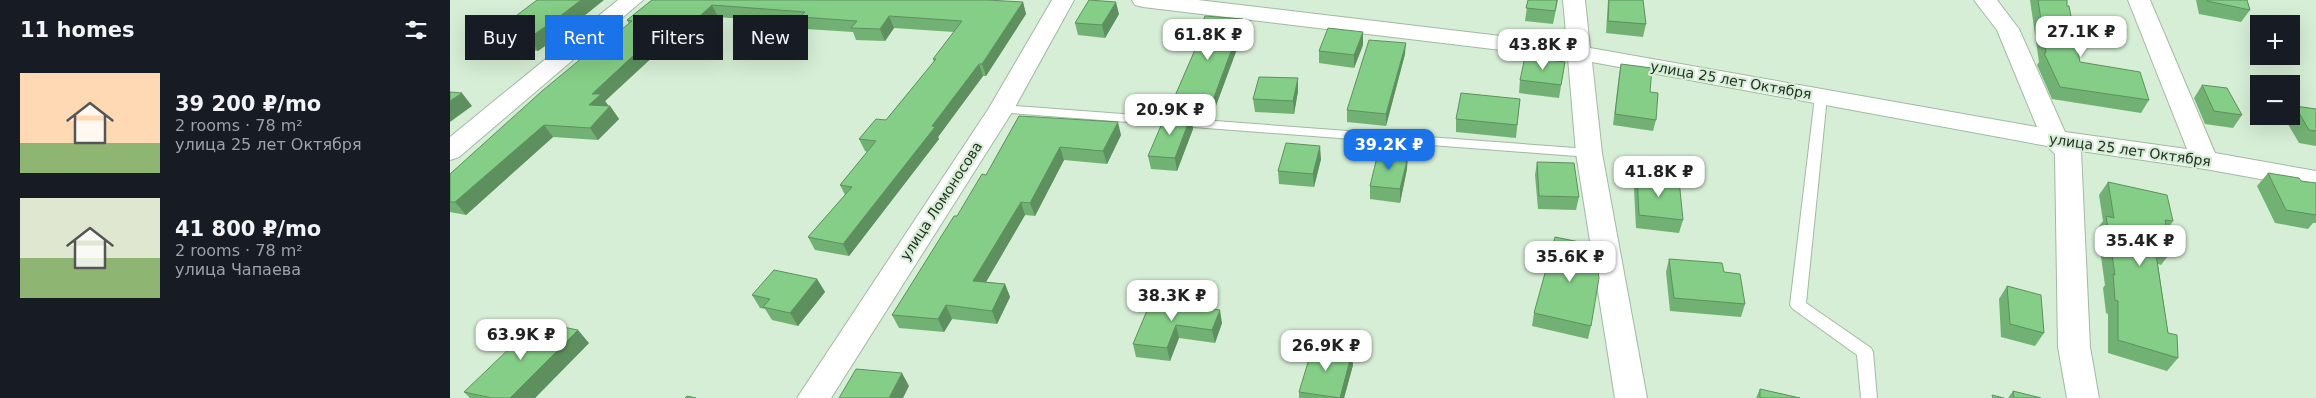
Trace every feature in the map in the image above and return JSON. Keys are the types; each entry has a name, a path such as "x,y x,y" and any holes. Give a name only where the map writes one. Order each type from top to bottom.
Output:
{"street":[{"path":"450,151 632,0"},
{"name":"улица Ломоносова","path":"814,398 1001,109 1063,0"},
{"name":"улица 25 лет Октября","path":"1143,0 1581,53 2055,139 2205,160 2316,180"},
{"path":"1574,0 1590,153 1631,398"},
{"path":"1985,0 2008,29 2055,139 2068,152 2074,347 2083,398"},
{"path":"2139,0 2205,160"}],"lane":[{"path":"1821,96 1798,305 1865,352 1869,398"},
{"path":"1001,109 1590,153"}],"building":[{"path":"537,0 581,0 562,15 545,15 545,27 535,34 535,15 517,15"},
{"path":"652,0 987,0 1023,2 982,64 979,64 932,126 935,127 843,244 808,237 852,187 840,185 876,141 859,139 876,119 886,120 936,59 933,59 962,21 889,16 880,29 851,28 857,21 808,18 808,15 802,15 805,12 712,5 701,15 633,15"},
{"path":"1089,0 1116,2 1102,25 1075,23"},
{"path":"1528,0 1557,0 1555,11 1526,8"},
{"path":"1609,0 1643,0 1646,24 1608,21"},
{"path":"2038,0 2067,0 2080,62 2140,72 2149,100 2060,87 2044,53 2046,53"},
{"path":"2247,0 2250,10 2207,1"},
{"path":"633,15 633,56 592,94 601,94 589,105 610,106 590,128 544,125 455,202 450,202 450,174 542,91 580,60 623,60 623,28 632,21 627,20"},
{"path":"1205,16 1243,19 1213,100 1198,99 1195,107 1171,105 1201,36 1197,35"},
{"path":"1328,28 1363,32 1354,55 1319,51"},
{"path":"1369,40 1406,43 1386,114 1347,110"},
{"path":"1525,57 1565,62 1561,85 1520,80"},
{"path":"1621,64 1652,68 1650,92 1658,93 1656,120 1615,114"},
{"path":"1259,77 1298,78 1293,101 1253,99"},
{"path":"2202,85 2227,88 2242,115 2214,111"},
{"path":"450,92 462,93 450,101"},
{"path":"1461,93 1520,99 1517,125 1456,119"},
{"path":"2300,107 2316,109 2316,131 2309,130 2300,115"},
{"path":"1166,114 1191,116 1175,158 1148,156"},
{"path":"1019,116 1118,122 1103,151 1060,147 1030,203 1021,202 973,281 1005,284 992,311 946,305 938,319 892,315 954,216 957,216 982,174 986,175"},
{"path":"1286,143 1320,146 1313,174 1278,171"},
{"path":"1378,153 1408,156 1400,189 1370,186"},
{"path":"1537,162 1574,163 1579,197 1539,196"},
{"path":"2268,173 2316,183 2316,215 2286,210"},
{"path":"1637,175 1679,180 1683,220 1639,215"},
{"path":"2108,182 2167,195 2173,221 2165,220 2171,252 2155,248 2168,333 2177,335 2178,358 2118,340 2118,301 2115,300 2113,274 2115,275 2106,216 2114,218"},
{"path":"1555,237 1594,245 1599,278 1591,326 1534,313"},
{"path":"1669,259 1722,263 1724,272 1740,274 1745,304 1674,298"},
{"path":"774,270 817,279 790,313 763,307 770,299 752,295"},
{"path":"2007,286 2041,295 2044,333 2010,324"},
{"path":"1151,301 1220,310 1212,330 1176,325 1167,348 1133,344"},
{"path":"537,322 578,330 510,398 492,398 464,392"},
{"path":"1313,346 1352,352 1340,398 1299,392"},
{"path":"856,369 902,373 889,398 839,398"},
{"path":"1760,389 1800,398 1760,398"},
{"path":"2013,391 2041,398 2014,398"},
{"path":"1992,395 2004,398 1993,398"}]}
